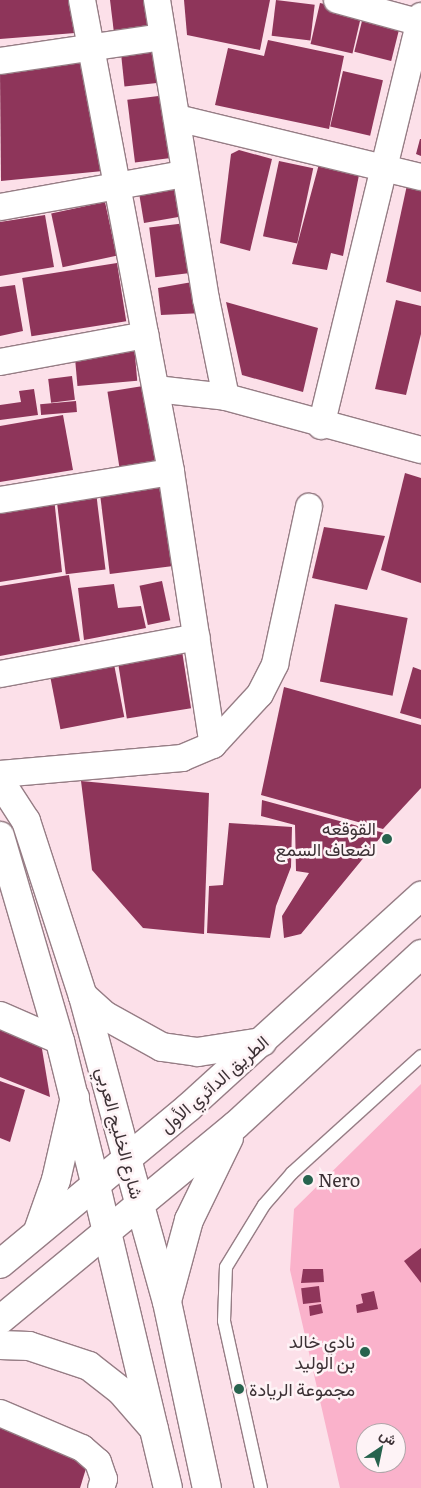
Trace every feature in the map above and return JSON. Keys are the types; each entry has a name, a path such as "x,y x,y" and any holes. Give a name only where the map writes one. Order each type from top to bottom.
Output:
{"main road":[{"name":"شارع الخليج العربي","path":"1,786 26,821 83,996 167,1302 207,1488"},
{"name":"شارع الخليج العربي","path":"0,836 5,876 60,1041 75,1097 157,1432 168,1488"},
{"name":"الطريق الدائري الأول","path":"0,1264 38,1231 128,1160 263,1042 421,896"},
{"path":"0,1320 140,1209 236,1125 421,954"},
{"path":"83,996 104,1015 162,1047 198,1052 263,1042"},
{"path":"38,1231 56,1180 75,1097"},
{"path":"167,1302 188,1220 236,1125"},
{"path":"0,1345 30,1346 89,1366 121,1391 157,1432"}],"street":[{"path":"82,0 114,188 156,389 213,745"},
{"path":"157,0 177,118 184,174 226,397"},
{"path":"321,426 383,166 421,20 337,0"},
{"path":"0,61 89,50 162,37"},
{"path":"177,118 383,166 421,177"},
{"path":"0,206 114,188 184,174"},
{"path":"0,362 146,335"},
{"path":"156,389 226,397 321,426 421,450"},
{"path":"0,500 170,472"},
{"path":"1,786 182,758 213,745 260,694 275,664 309,507"},
{"path":"0,674 197,637"},
{"path":"0,1015 60,1041"},
{"path":"0,1413 82,1448 98,1462 104,1479 101,1488"}],"lane":[{"path":"261,1488 224,1321 226,1267 264,1204 292,1173 421,1056"}],"shaded area":[{"name":"نادي خالد بن الوليد","path":"421,1084 421,1488 340,1488 290,1270 294,1209"}],"building":[{"path":"0,0 70,0 75,33 0,39"},
{"path":"110,0 147,0 150,26 114,33"},
{"path":"184,0 270,0 260,50 187,35"},
{"path":"276,0 315,5 310,40 272,36"},
{"path":"320,3 362,13 352,54 311,44"},
{"path":"364,13 401,22 391,61 354,52"},
{"path":"268,40 344,56 329,129 215,105 228,48 264,56"},
{"path":"155,42 159,83 124,86 120,46"},
{"path":"82,60 103,171 1,181 0,72"},
{"path":"343,71 383,80 370,136 330,127"},
{"path":"167,95 175,158 135,162 127,100"},
{"path":"421,139 421,156 416,154"},
{"path":"239,150 272,159 250,251 220,243 231,154"},
{"path":"279,161 313,168 297,244 263,236"},
{"path":"319,164 359,175 343,256 331,253 327,270 292,264"},
{"path":"407,185 421,190 421,292 386,282"},
{"path":"176,189 184,216 144,223 139,193"},
{"path":"105,202 116,256 63,267 51,213"},
{"path":"45,215 54,267 0,276 0,222"},
{"path":"186,223 192,273 155,277 149,228"},
{"path":"117,263 126,321 31,336 22,278"},
{"path":"198,281 203,313 161,315 158,288"},
{"path":"15,285 23,331 0,336 0,287"},
{"path":"396,300 421,306 421,334 406,395 375,389"},
{"path":"226,302 318,328 303,392 242,375"},
{"path":"134,344 137,381 77,386 74,349"},
{"path":"72,376 75,400 51,403 48,379"},
{"path":"143,386 155,461 119,467 107,392"},
{"path":"34,389 38,415 0,420 0,405 21,402 19,391"},
{"path":"76,401 77,412 41,415 40,404"},
{"path":"63,415 73,470 0,482 0,426"},
{"path":"405,473 421,478 421,583 381,570"},
{"path":"161,482 171,566 110,574 99,490"},
{"path":"96,492 106,569 66,574 56,497"},
{"path":"54,498 62,572 0,582 0,508"},
{"path":"324,527 385,536 367,590 312,578"},
{"path":"69,575 80,641 0,656 0,586"},
{"path":"162,581 170,620 148,625 140,586"},
{"path":"114,584 118,608 141,606 146,628 84,640 78,588"},
{"path":"335,604 408,618 393,696 320,682"},
{"path":"182,651 191,708 127,718 118,661"},
{"path":"113,659 124,717 60,729 49,671"},
{"path":"413,667 421,670 421,719 400,713"},
{"path":"284,687 421,725 421,788 383,829 261,795"},
{"path":"81,781 209,793 204,934 143,928 92,870"},
{"path":"262,800 384,833 301,934 284,938 282,916 309,873 296,871 295,825 261,816"},
{"path":"229,823 292,827 291,867 276,906 270,938 207,933 209,886 223,885"},
{"path":"0,1024 40,1037 50,1097 0,1077"},
{"path":"0,1081 25,1090 10,1142 0,1138"},
{"path":"421,1248 421,1283 404,1261"},
{"path":"303,1269 323,1269 324,1282 301,1283"},
{"path":"319,1286 321,1302 303,1304 301,1288"},
{"path":"374,1291 378,1309 357,1313 356,1305 363,1303 361,1294"},
{"path":"321,1304 323,1313 310,1316 309,1306"},
{"path":"0,1425 88,1462 80,1488 0,1488"}],"place":[{"name":"القوقعه لضعاف السمع","path":"387,839"},
{"name":"Nero","path":"308,1180"},
{"name":"نادي خالد بن الوليد","path":"365,1352"},
{"name":"مجموعة الريادة","path":"239,1389"}]}
